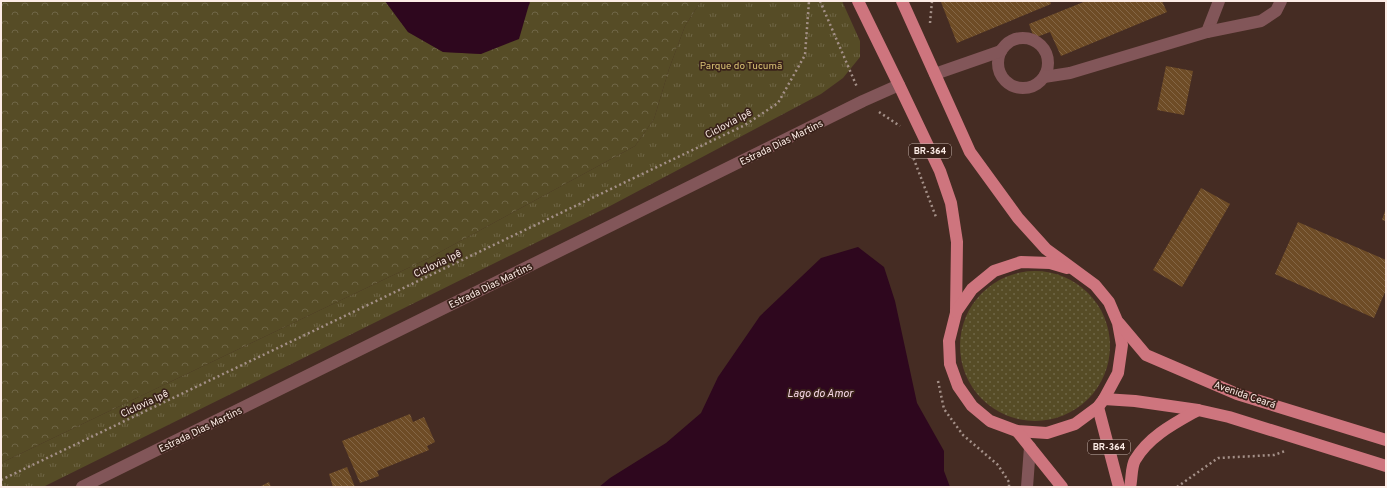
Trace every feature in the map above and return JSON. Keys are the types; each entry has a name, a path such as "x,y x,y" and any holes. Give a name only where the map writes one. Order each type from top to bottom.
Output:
{"main road":[{"name":"BR-364","path":"858,1 900,85 940,171 951,204 957,242 956,313 948,340 950,364 958,386 972,406 990,421 1017,432 1047,433 1074,424 1101,403 1118,373 1122,344 1118,323 1109,302 1095,285 1046,249 1018,218 970,152 902,1"},
{"name":"BR-364","path":"956,313 977,284 994,272 1021,262 1050,262 1077,272"},
{"name":"Avenida Ceará","path":"1118,323 1146,355 1237,394 1386,440"},
{"path":"1101,403 1135,401 1198,410 1228,417 1386,466"},
{"name":"BR-364","path":"1101,403 1119,487"},
{"path":"1130,487 1134,461 1148,443 1164,430 1198,410"},
{"name":"BR-364","path":"1017,432 1062,487"}],"street":[{"path":"1207,32 1219,1"},
{"path":"1044,77 1070,73 1207,32 1261,21 1276,11 1281,1"},
{"path":"1025,38 1033,40 1041,45 1046,52 1048,65 1044,77 1038,83 1030,87 1022,88 1013,86 1000,74 998,65 1001,51 1008,42 1016,39 1025,38"},
{"path":"935,74 1001,51"},
{"name":"Estrada Dias Martins","path":"82,487 863,101 900,85"},
{"path":"1027,487 1030,447"}],"path":[{"name":"Ciclovia Ipê","path":"1,480 746,126 778,103 805,55 809,1"},
{"path":"820,1 863,101 901,127"},
{"path":"909,148 937,220"},
{"path":"937,378 944,409 963,436 998,465 1009,482 1010,487"},
{"path":"1177,487 1218,458 1274,455 1287,451"}],"green space":[{"path":"1,1 385,1 408,32 443,52 481,54 530,4 530,1 701,1 685,26 669,69 654,119 635,146 429,258 1,463"},
{"name":"Parque do Tucumã","path":"701,1 842,1 860,41 860,57 843,78 821,94 610,206 43,487 1,487 1,463 429,258 635,146 654,119 669,69 685,26"},
{"path":"1035,271 1057,274 1077,284 1088,293 1097,304 1107,324 1110,346 1107,368 1097,388 1088,399 1077,408 1057,418 1035,421 1013,418 993,408 982,399 973,388 963,368 960,346 963,324 973,304 982,293 993,284 1013,274"}],"water":[{"path":"385,1 530,1 519,39 481,54 443,52 408,32"},
{"name":"Lago do Amor","path":"858,247 884,267 895,301 917,403 944,451 944,471 950,487 599,487 610,478 666,443 701,413 718,377 760,316 821,258"}],"building":[{"path":"1050,1 1051,4 957,43 941,2"},
{"path":"1086,1 1162,1 1167,12 1061,56 1050,32 1034,38 1029,24"},
{"path":"1166,66 1193,71 1184,115 1157,110"},
{"path":"1201,188 1230,204 1182,287 1153,270"},
{"path":"1386,208 1386,221 1382,220"},
{"path":"1298,222 1386,260 1386,290 1374,318 1275,274"},
{"path":"410,414 413,422 424,417 435,442 427,446 429,450 377,471 379,476 360,483 342,441"},
{"path":"347,467 355,487 333,487 329,474"},
{"path":"269,482 271,487 259,487"}]}
